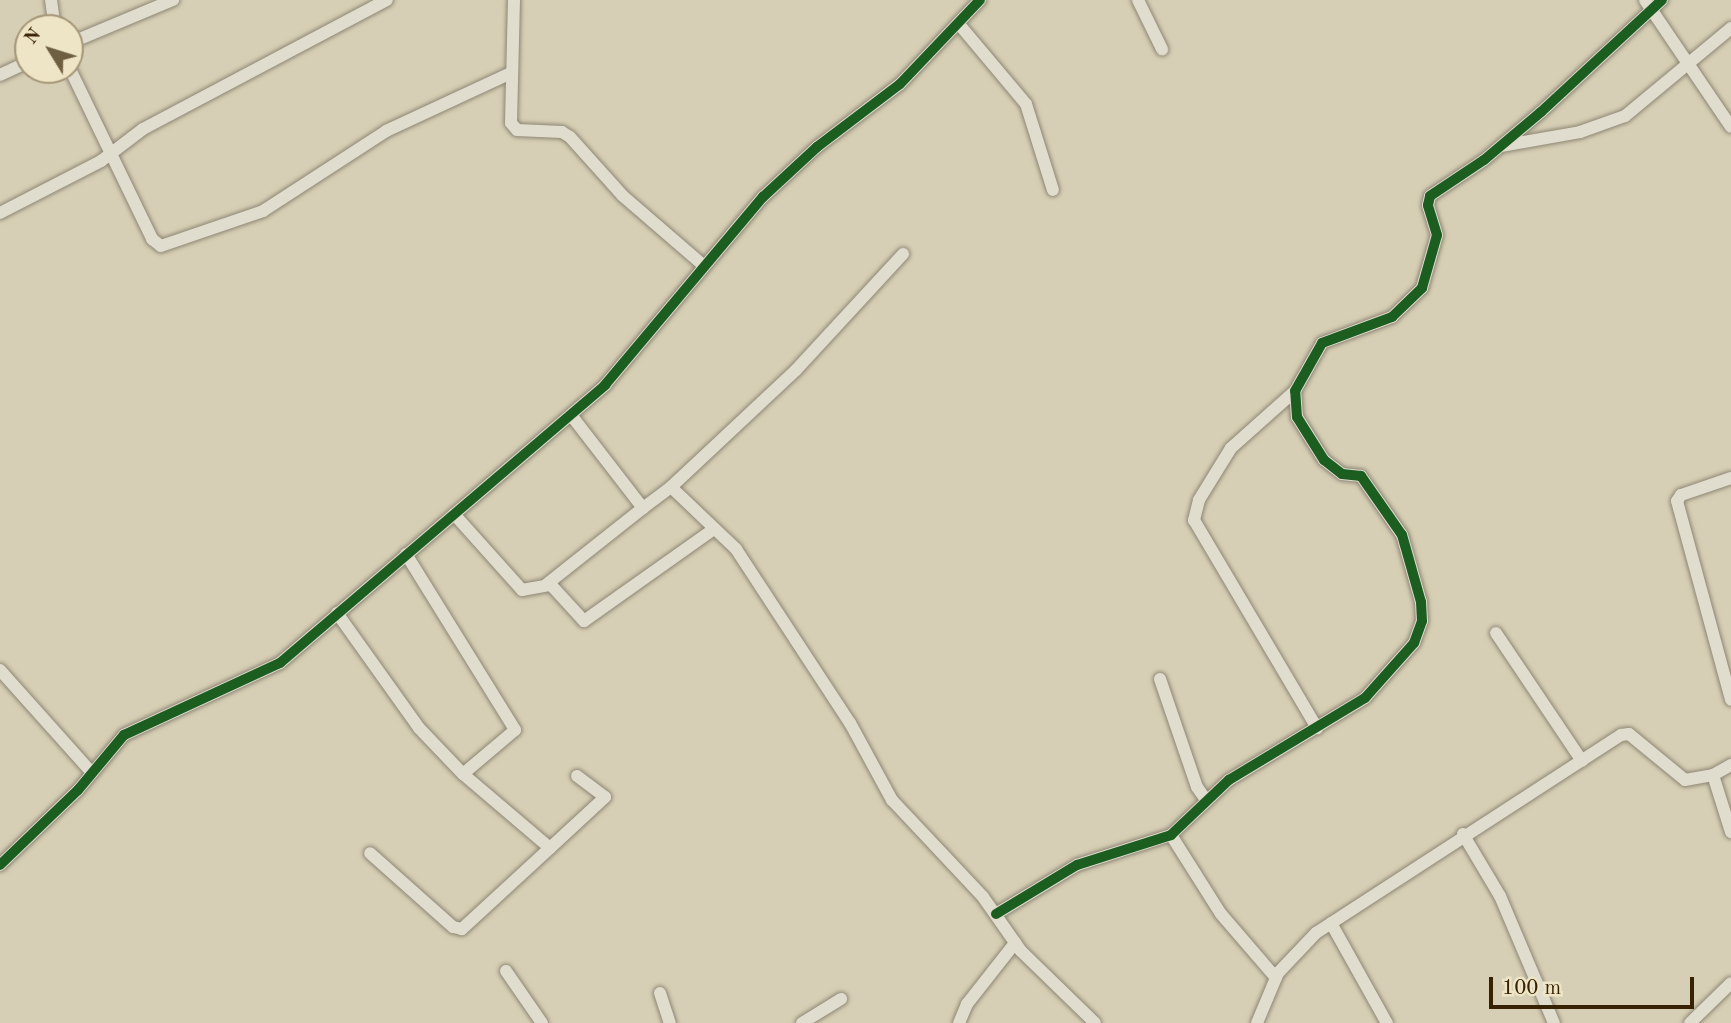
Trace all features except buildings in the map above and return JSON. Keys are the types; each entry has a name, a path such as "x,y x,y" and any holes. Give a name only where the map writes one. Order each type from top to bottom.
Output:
{"street":[{"path":"84,37 173,0"},
{"path":"0,213 110,154 143,129 387,0"},
{"path":"514,0 508,115 517,130 562,132 570,136 623,196 703,265"},
{"path":"0,865 92,773 124,735 260,676 571,415 632,355 703,265 789,171 900,84 980,0"},
{"path":"1138,0 1163,49"},
{"path":"1317,728 1194,520 1199,500 1231,449 1295,391 1322,343 1392,317 1412,303 1422,288 1437,235 1428,205 1430,196 1499,146 1653,3 1731,127"},
{"path":"958,23 1026,104 1053,190"},
{"path":"1499,146 1608,124 1650,99 1731,28"},
{"path":"77,84 152,239 166,246 263,211 386,131 509,74"},
{"path":"454,514 522,590 547,584 671,487 796,370 903,254"},
{"path":"996,914 1077,865 1171,835 1229,780 1317,728 1378,686 1414,643 1422,611 1402,535 1361,476 1342,474 1324,460 1297,417 1295,391"},
{"path":"571,415 643,508"},
{"path":"1731,478 1681,495 1677,501 1731,700"},
{"path":"671,487 715,529 751,570 850,723 892,800 996,914 1015,943 1095,1023"},
{"path":"547,584 580,619 587,620 715,529"},
{"path":"406,554 515,730 511,737 463,774"},
{"path":"337,613 419,728 463,774 550,848"},
{"path":"1496,633 1582,761"},
{"path":"0,670 92,773"},
{"path":"1160,680 1197,787 1206,800"},
{"path":"1257,1023 1276,978 1298,948 1463,834 1629,734 1676,777 1713,775 1731,765"},
{"path":"1713,775 1731,832"},
{"path":"370,853 453,927 462,929 605,797 577,776"},
{"path":"1463,834 1500,896 1554,1023"},
{"path":"1171,835 1236,935 1276,978"},
{"path":"1331,923 1387,1023"},
{"path":"959,1023 967,1004 1015,943"},
{"path":"506,971 542,1023"},
{"path":"1690,1023 1731,983"},
{"path":"660,993 670,1023"},
{"path":"802,1023 841,999"}],"cycle path":[{"path":"0,865 78,790 124,735 280,663 605,385 763,197 817,147 900,84 980,0"},
{"path":"996,914 1077,865 1171,835 1229,780 1365,698 1414,643 1422,621 1421,602 1402,535 1361,476 1342,474 1324,460 1297,417 1295,391 1322,343 1392,317 1422,288 1437,235 1428,205 1430,196 1484,160 1541,112 1662,0"}]}
